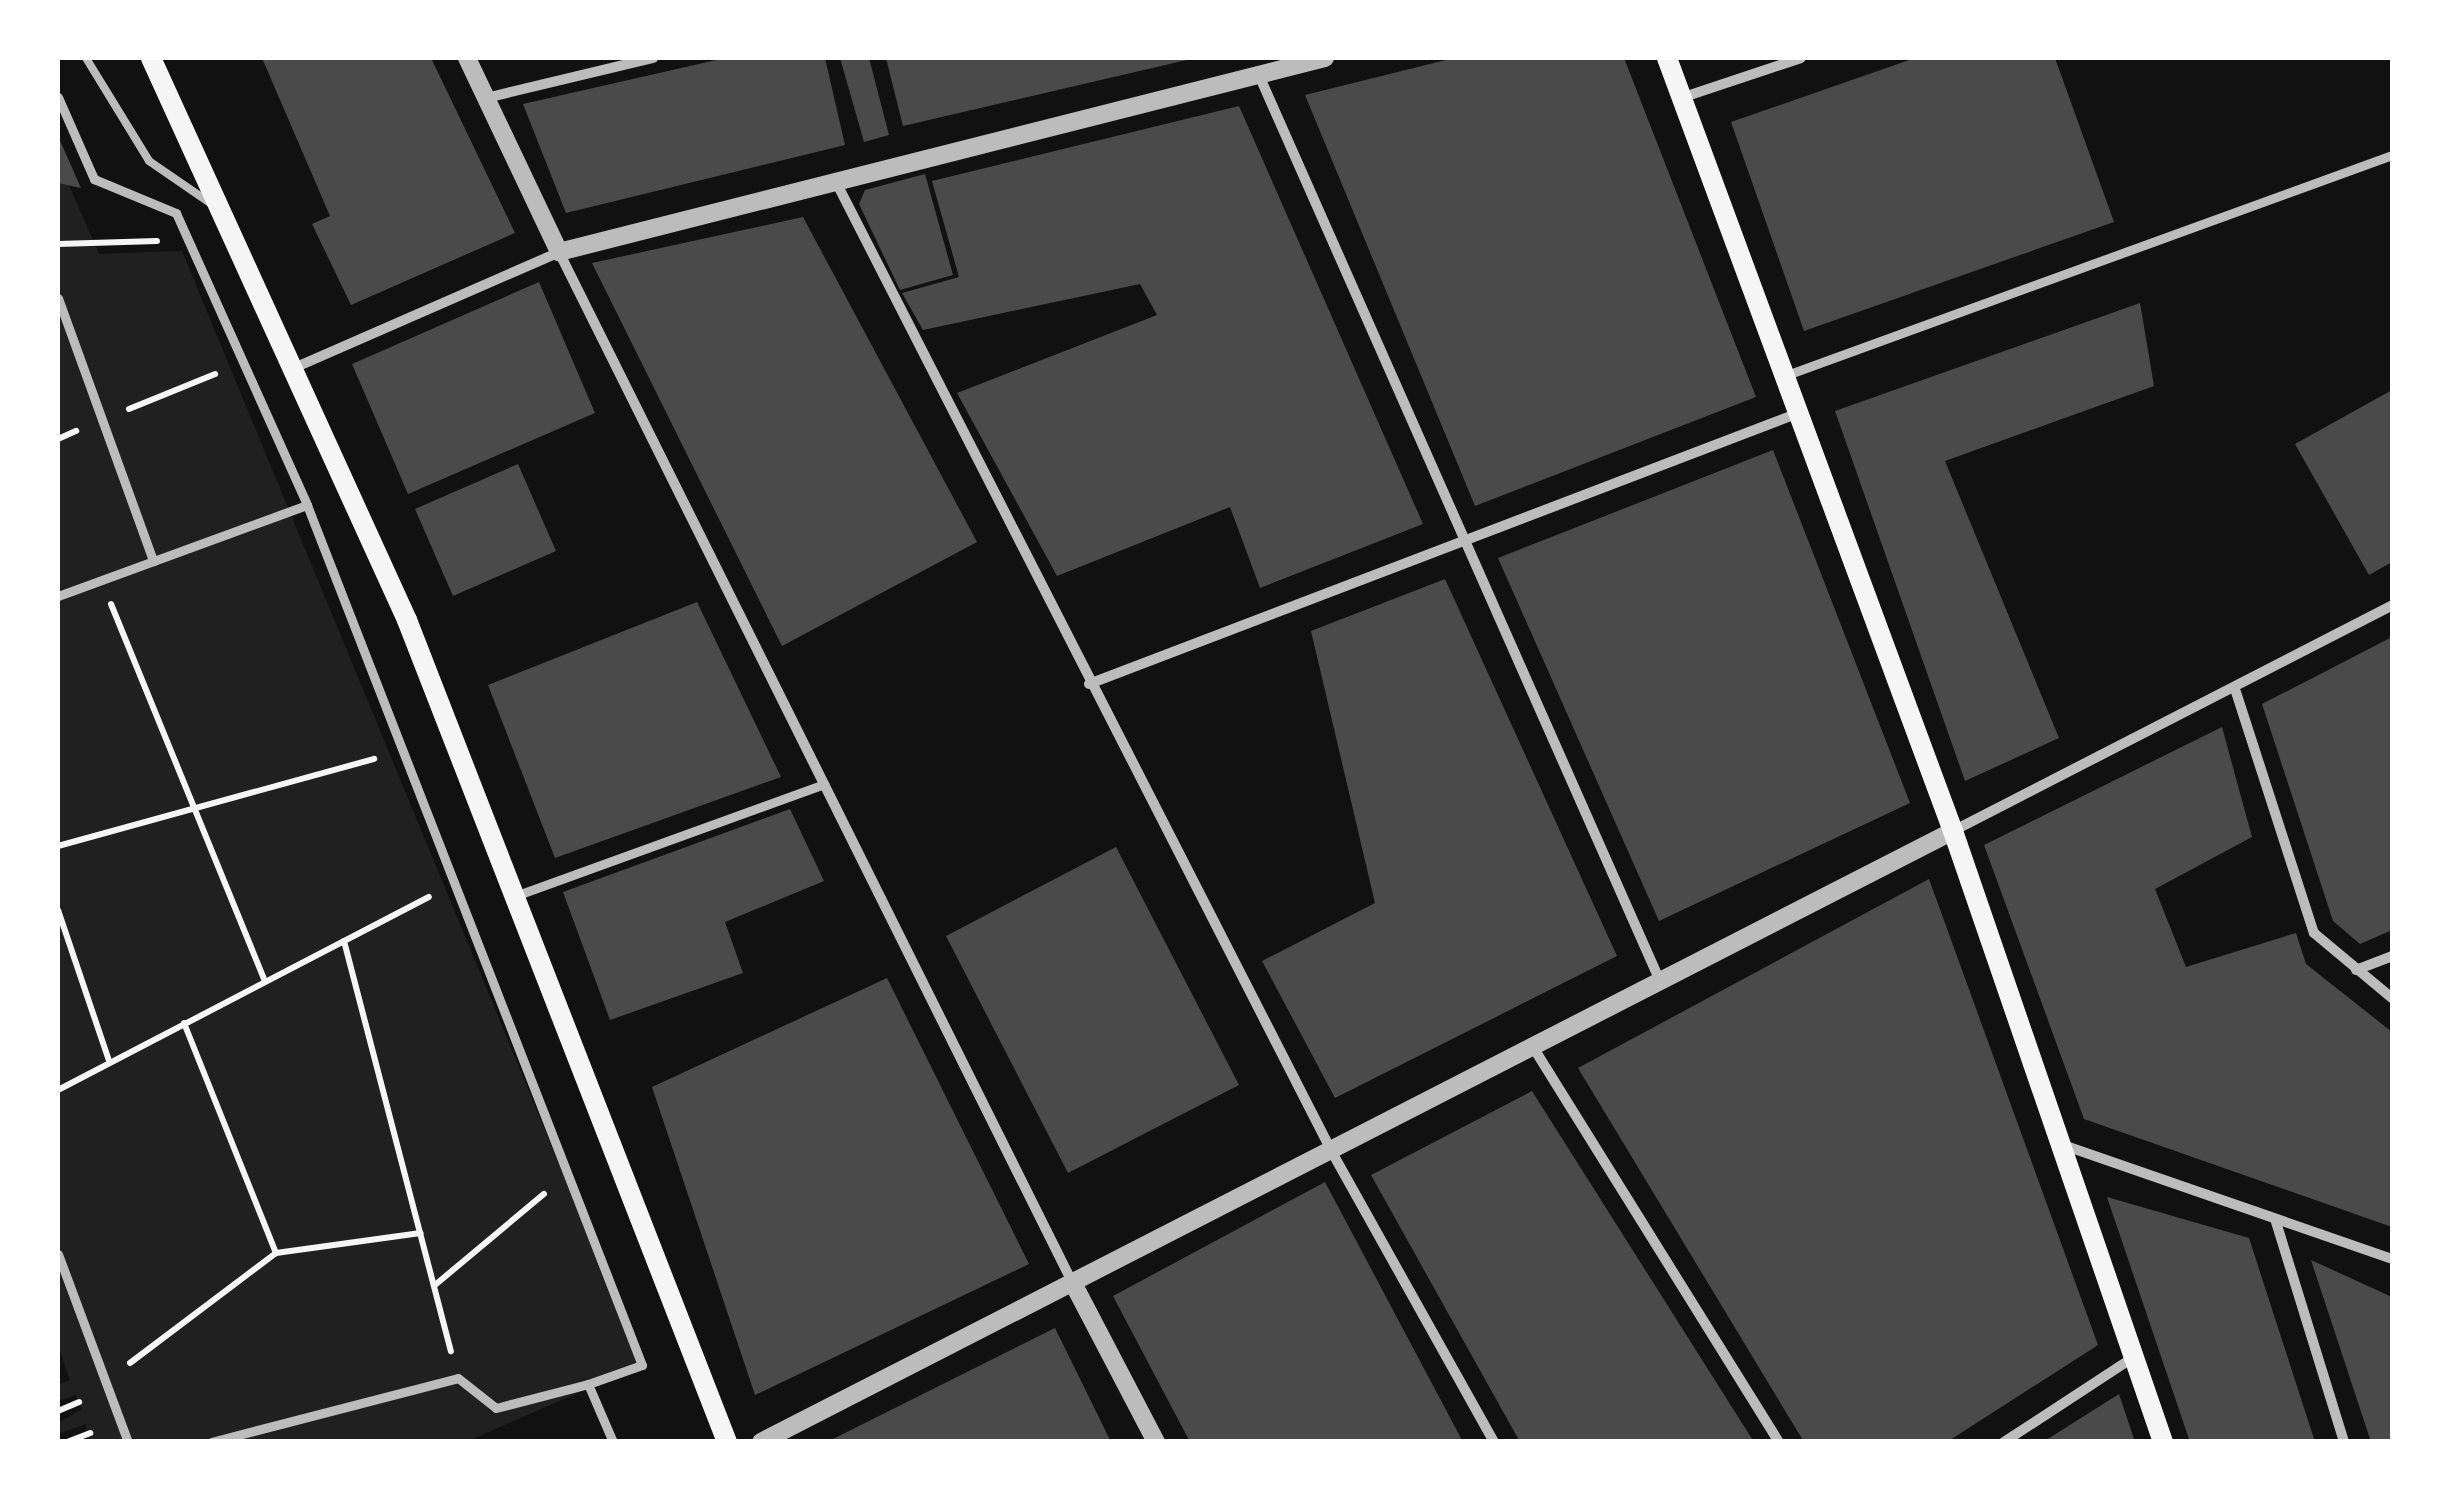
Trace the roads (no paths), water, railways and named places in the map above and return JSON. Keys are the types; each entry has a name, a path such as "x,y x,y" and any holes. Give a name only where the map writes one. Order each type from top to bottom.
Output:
{"main road":[{"path":"152,58 407,620 727,1442"},
{"path":"1667,58 1953,831 2163,1442"}],"street":[{"path":"467,58 824,784 1156,1442"},
{"path":"486,98 653,58"},
{"path":"294,368 560,252 833,177 1324,58"},
{"path":"1681,98 1802,58"},
{"path":"1258,74 1461,542 1661,982"},
{"path":"58,97 94,178 176,212 189,240 307,504 642,1365 496,1408 458,1378 211,1442"},
{"path":"1784,376 2392,155"},
{"path":"833,177 1089,684 1333,1154 1494,1442"},
{"path":"58,298 153,561"},
{"path":"1089,684 1796,414"},
{"path":"58,596 307,504"},
{"path":"761,1442 1333,1154 1953,831 2236,692 2392,605"},
{"path":"2236,692 2314,933 2392,998"},
{"path":"512,897 824,784"},
{"path":"2356,970 2392,956"},
{"path":"1533,1047 1779,1442"},
{"path":"2061,1144 2276,1222 2392,1259"},
{"path":"2276,1222 2344,1442"},
{"path":"58,1254 128,1442"},
{"path":"2004,1442 2022,1436 2134,1356"},
{"path":"588,1384 613,1442"}],"lane":[{"path":"86,58 149,161 221,211"}]}
